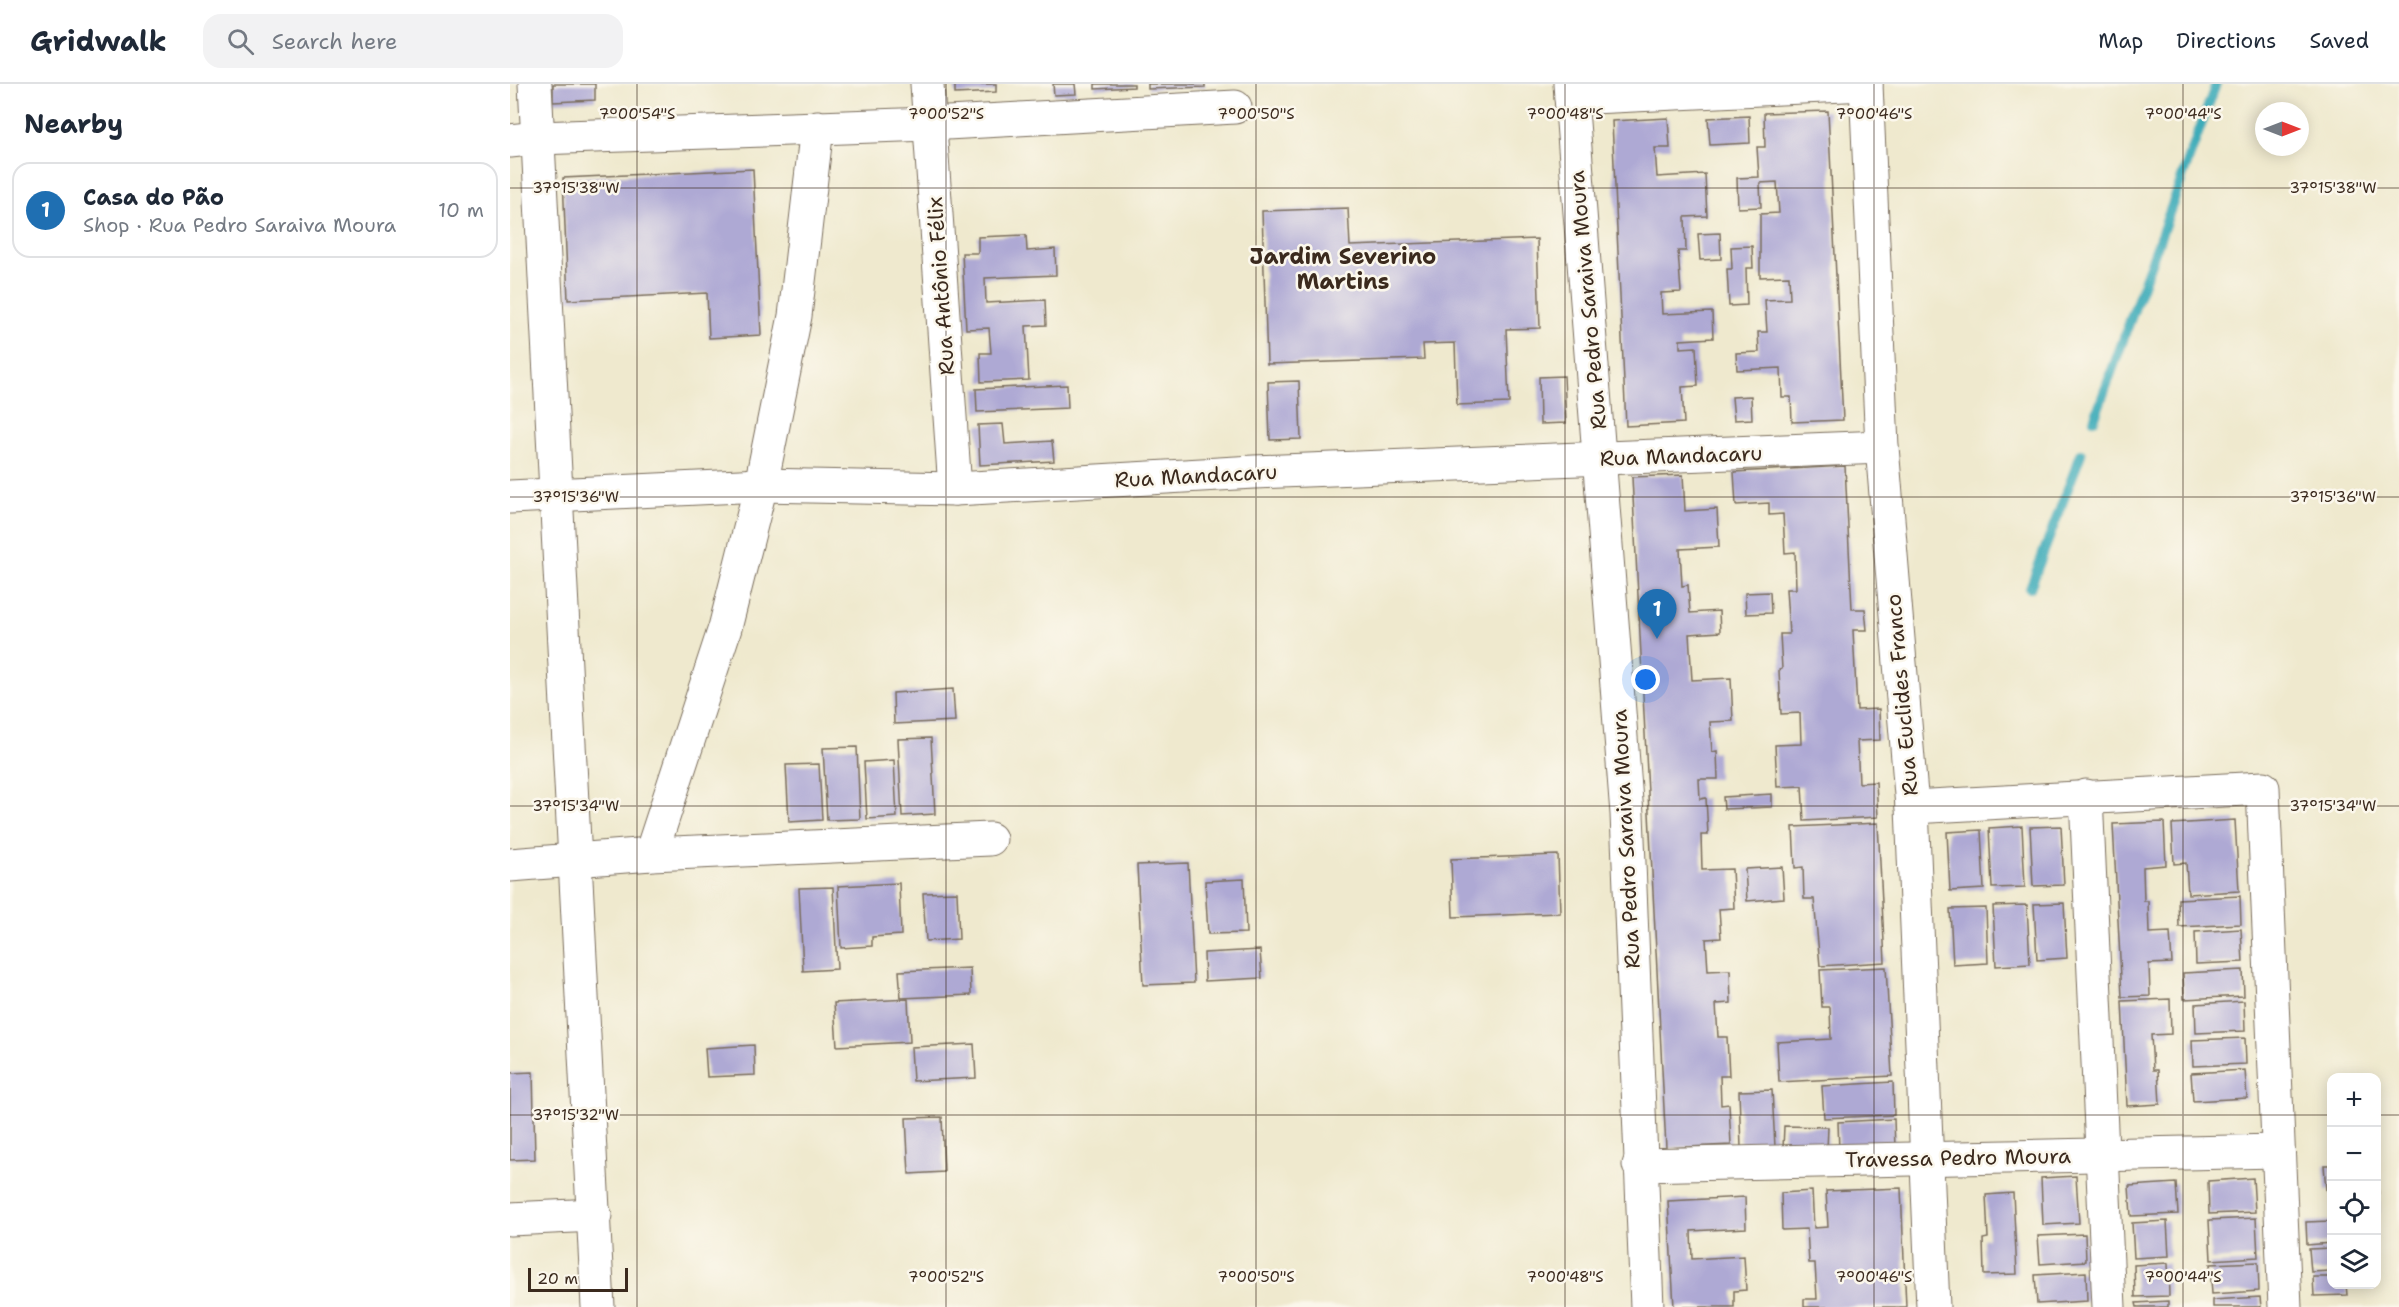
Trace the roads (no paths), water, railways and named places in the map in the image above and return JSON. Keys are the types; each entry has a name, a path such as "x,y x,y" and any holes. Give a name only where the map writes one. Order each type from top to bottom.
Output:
{"street":[{"path":"535,84 524,139 558,495 598,1307"},
{"name":"Rua Antônio Félix","path":"927,84 955,489"},
{"path":"1571,91 1866,84"},
{"name":"Rua Euclides Franco","path":"1866,84 1882,447 1912,807 1925,1160 1933,1307"},
{"name":"Rua Pedro Saraiva Moura","path":"1571,91 1627,814 1647,1307"},
{"path":"524,139 929,124 1235,107"},
{"path":"651,854 725,628 761,485 795,316 816,127"},
{"name":"Rua Mandacaru","path":"510,497 761,485 955,489 1266,472 1882,447"},
{"path":"1912,807 2263,788 2285,1307"},
{"path":"2086,796 2104,1155 2109,1307"},
{"path":"510,866 651,854 990,839"},
{"name":"Travessa Pedro Moura","path":"1640,1165 2277,1151"},
{"path":"510,1219 595,1215"}],"waterway":[{"path":"2094,420 2216,84"},
{"path":"2030,588 2081,454"}],"place":[{"name":"Casa do Pão","path":"1657,639"}],"district":[{"name":"Jardim Severino Martins","path":"1343,268"}]}
